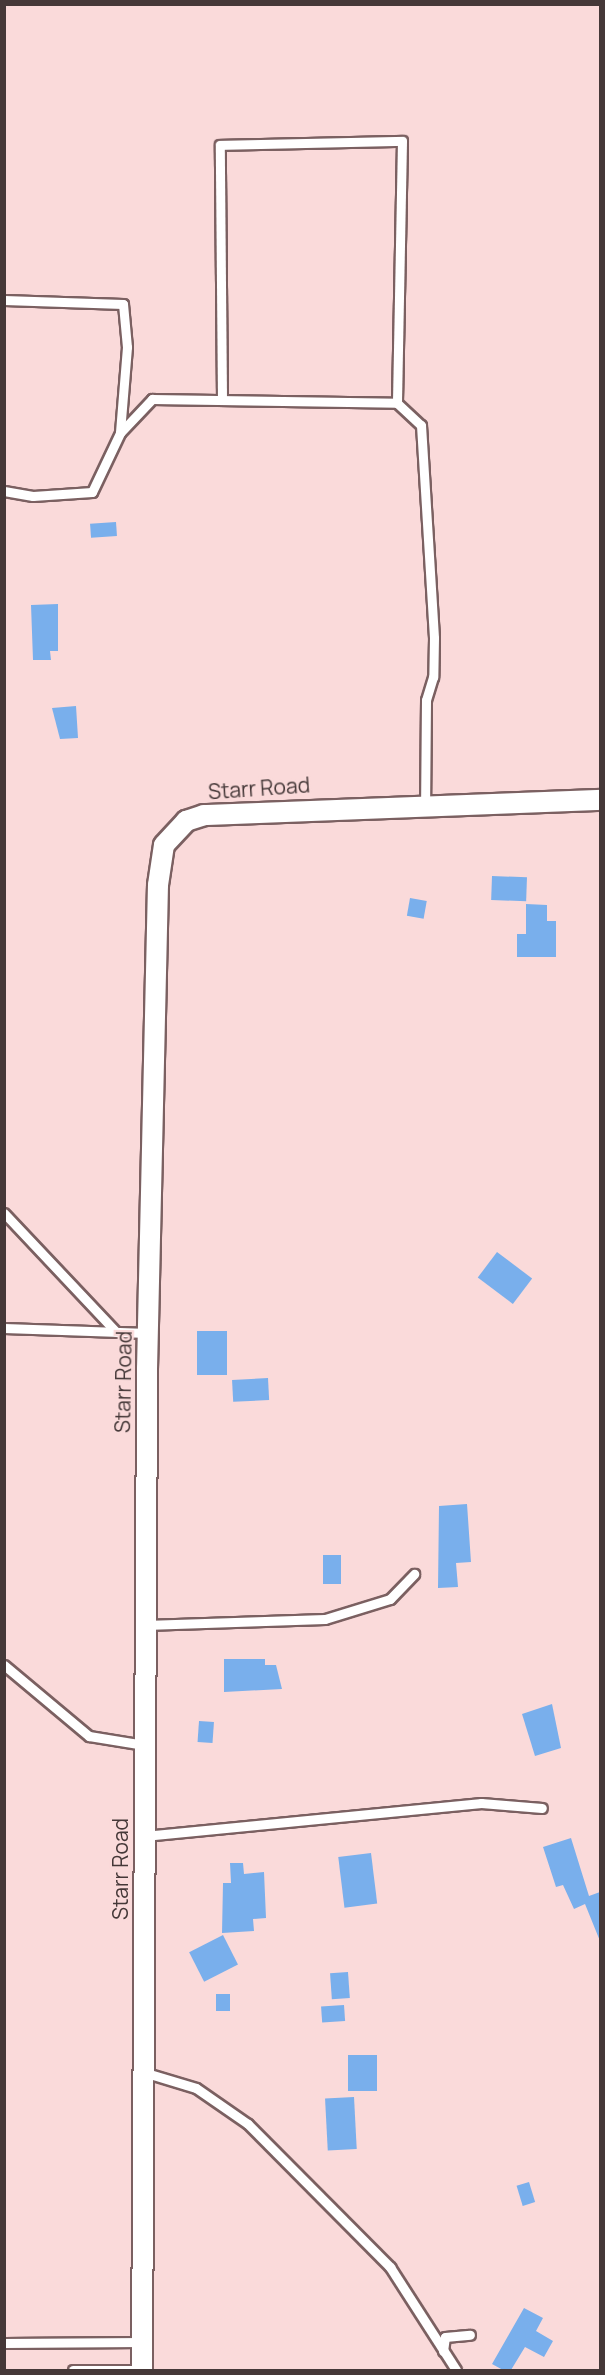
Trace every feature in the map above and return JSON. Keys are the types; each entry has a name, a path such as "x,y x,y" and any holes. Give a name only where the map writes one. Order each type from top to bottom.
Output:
{"street":[{"name":"Starr Road","path":"142,2370 148,1333 158,885 164,845 186,821 204,815 600,800"}],"lane":[{"path":"222,399 220,145 402,141 397,404"},
{"path":"4,300 123,304 127,347 120,433"},
{"path":"4,491 33,496 92,492 120,433 152,399 397,404 421,425 434,638 433,677 426,700 425,805"},
{"path":"4,1213 116,1332"},
{"path":"4,1328 148,1333"},
{"path":"145,1625 325,1619 390,1599 414,1574"},
{"path":"4,1665 89,1736 144,1745"},
{"path":"144,1836 481,1803 542,1808"},
{"path":"143,2072 196,2088 248,2124 390,2267 456,2370"},
{"path":"443,2351 445,2337 470,2335"},
{"path":"4,2343 142,2342"},
{"path":"73,2370 142,2370"}],"building":[{"path":"116,522 117,536 91,538 90,524"},
{"path":"58,604 58,651 50,651 51,660 33,660 31,605"},
{"path":"76,706 78,738 60,739 52,708"},
{"path":"492,876 527,877 526,901 491,900"},
{"path":"410,898 427,901 424,919 407,916"},
{"path":"526,904 547,905 547,921 556,921 556,957 517,957 517,934 526,934"},
{"path":"497,1252 532,1278 513,1304 478,1278"},
{"path":"197,1331 227,1331 227,1375 197,1375"},
{"path":"268,1378 269,1400 233,1402 232,1380"},
{"path":"467,1504 471,1562 456,1563 458,1587 438,1588 439,1506"},
{"path":"323,1555 341,1555 341,1584 323,1584"},
{"path":"224,1659 265,1659 265,1665 276,1665 282,1689 224,1692"},
{"path":"552,1704 561,1748 535,1756 522,1714"},
{"path":"199,1721 214,1722 212,1743 198,1742"},
{"path":"571,1838 589,1896 600,1892 600,1941 585,1904 574,1909 563,1885 556,1887 543,1847"},
{"path":"371,1853 377,1904 344,1908 338,1857"},
{"path":"230,1863 243,1863 244,1874 264,1872 266,1918 253,1919 254,1931 222,1933 223,1883 231,1883"},
{"path":"223,1935 238,1964 204,1982 189,1952"},
{"path":"348,1972 350,1998 332,1999 330,1973"},
{"path":"216,1994 230,1994 230,2011 216,2011"},
{"path":"344,2005 345,2021 322,2023 321,2007"},
{"path":"348,2055 377,2055 377,2091 348,2091"},
{"path":"354,2097 357,2149 328,2150 325,2099"},
{"path":"529,2182 535,2202 523,2206 517,2186"},
{"path":"524,2308 543,2318 536,2331 553,2341 544,2357 525,2347 511,2370 503,2370 492,2364"}]}
